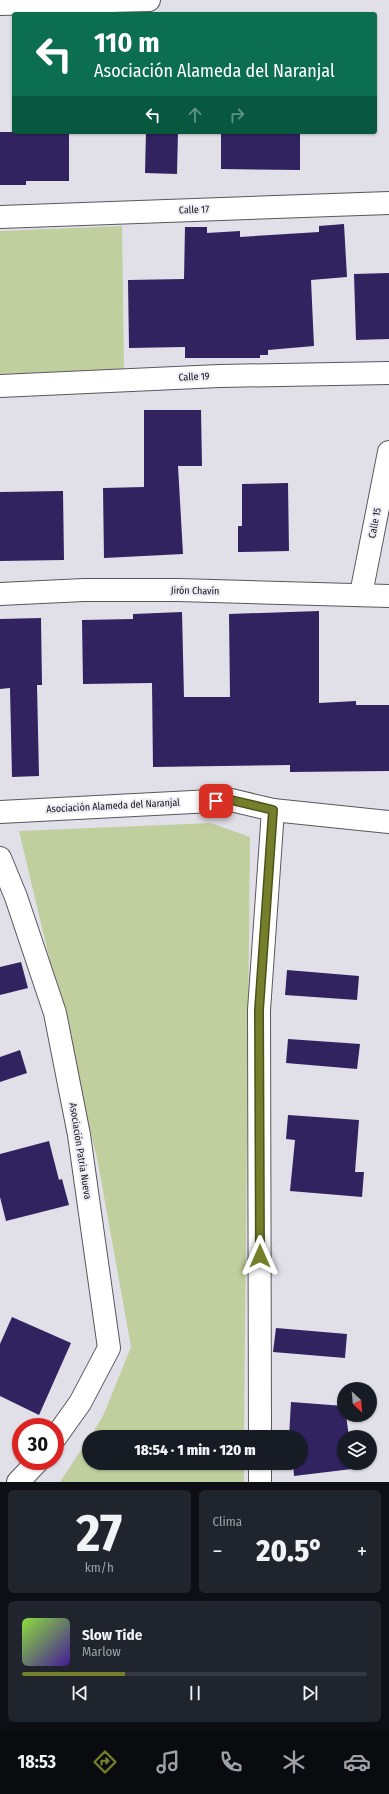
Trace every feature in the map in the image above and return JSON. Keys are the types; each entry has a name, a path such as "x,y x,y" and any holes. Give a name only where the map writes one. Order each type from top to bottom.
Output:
{"street":[{"path":"0,4 149,0"},
{"name":"Calle 17","path":"0,217 389,203"},
{"name":"Calle 19","path":"0,386 219,376 389,373"},
{"name":"Calle 15","path":"361,594 389,452"},
{"name":"Jirón Chavín","path":"0,594 108,590 361,594 389,596"},
{"name":"Asociación Alameda del Naranjal","path":"0,812 231,800 273,810 389,822"},
{"path":"260,1430 259,1010 273,810"},
{"name":"Asociación Patria Nueva","path":"0,858 16,897 55,1013 79,1135 109,1348 80,1403 64,1425"},
{"path":"18,1482 29,1470"},
{"path":"260,1470 260,1482"}],"green space":[{"path":"122,226 124,369 0,374 0,231"},
{"path":"211,823 250,837 244,1430 94,1430 103,1416 131,1347 98,1163 19,831"},
{"path":"82,1449 82,1470 244,1470 244,1482 60,1482"}],"building":[{"path":"0,132 12,132 12,134 69,134 69,181 26,181 26,185 0,185"},
{"path":"146,134 178,134 177,174 145,173"},
{"path":"221,134 300,134 300,170 221,169"},
{"path":"344,224 347,277 311,280 314,346 268,350 268,355 260,355 260,358 185,358 185,347 129,348 128,280 184,279 185,227 207,227 207,233 240,231 240,237 319,232 319,226"},
{"path":"389,273 389,339 356,340 354,274"},
{"path":"144,410 201,410 202,466 178,466 183,554 104,558 103,488 144,487"},
{"path":"288,483 289,551 238,552 238,526 242,526 242,484"},
{"path":"63,491 64,560 0,561 0,492"},
{"path":"319,611 319,703 356,701 356,705 389,705 389,771 290,772 290,765 153,767 152,683 83,684 82,620 133,619 133,614 182,612 184,697 230,697 229,614"},
{"path":"41,618 42,685 37,685 39,776 12,777 10,688 0,689 0,619"},
{"path":"21,962 28,988 0,995 0,967"},
{"path":"287,970 359,976 357,1000 285,995"},
{"path":"288,1039 360,1044 357,1069 286,1063"},
{"path":"20,1050 27,1073 0,1082 0,1057"},
{"path":"288,1115 359,1120 355,1172 364,1172 362,1197 290,1191 295,1140 286,1139"},
{"path":"49,1141 59,1180 62,1179 69,1205 6,1221 0,1197 0,1154"},
{"path":"12,1317 71,1343 39,1415 0,1396 0,1344"},
{"path":"276,1328 347,1334 345,1358 273,1352"},
{"path":"291,1402 337,1405 337,1422 347,1422 348,1430 337,1430 337,1470 344,1470 294,1476 294,1470 308,1470 308,1430 289,1430"}],"route":[{"path":"216,801 231,800 273,810 259,1010 260,1256"}]}
